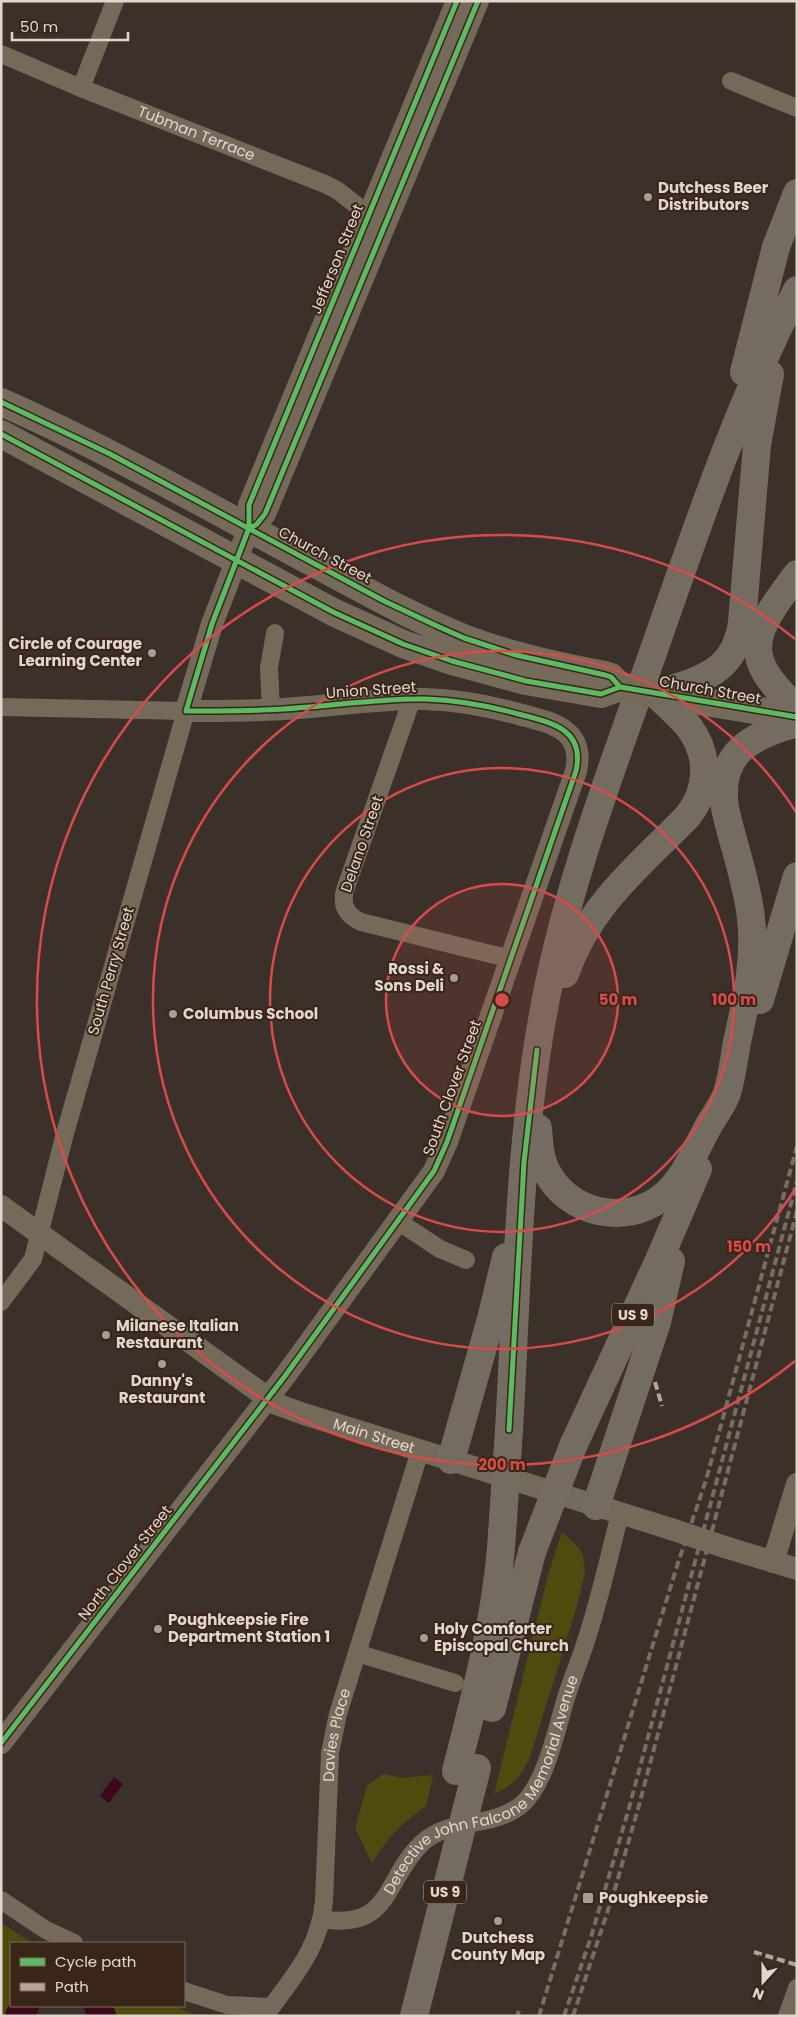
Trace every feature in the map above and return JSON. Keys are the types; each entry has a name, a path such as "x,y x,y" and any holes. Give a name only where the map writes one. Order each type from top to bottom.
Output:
{"highway":[{"path":"721,462 772,260 797,194"},
{"name":"US 9","path":"414,2016 466,1770 498,1584 509,1430 524,1162 536,1058 546,996 559,941 588,838 721,462 753,384 790,309 797,290"},
{"path":"790,309 759,430 742,622 737,643 729,658 712,674 656,694 689,727 699,745 704,765 702,792 696,805 687,816 613,892 586,927 571,956 536,1058 540,1150 547,1173 557,1187 570,1199 590,1209 617,1213 634,1211 653,1203 668,1192 679,1178 726,1095 750,982 753,944 746,890 725,808 725,783 733,759 748,742 768,732 797,723"},
{"name":"Church Street","path":"1,402 110,454 384,601 464,638 516,656 605,675 620,687 797,717"},
{"name":"Church Street","path":"1,434 356,623 403,644 501,675 576,690 601,694 614,691 620,687"},
{"path":"797,574 767,615 761,628 758,643 760,660 765,673 776,689 797,708"},
{"name":"US 9","path":"394,2016 532,1552 573,1446 659,1260 692,1183 761,996 797,876"},
{"path":"451,1460 502,1277 524,1162"},
{"path":"608,1510 637,1378 657,1322 692,1183"}],"street":[{"path":"81,88 115,1"},
{"name":"Jefferson Street","path":"377,221 457,1"},
{"name":"Jefferson Street","path":"186,711 206,642 249,528 249,505 478,1"},
{"name":"Tubman Terrace","path":"1,54 81,88 325,184 337,190 377,221"},
{"path":"731,80 797,108"},
{"path":"271,710 269,668 275,633"},
{"name":"Union Street","path":"1,708 186,711 271,710 412,699 440,700 473,704 526,716 562,729 568,733 576,745"},
{"name":"Delano Street","path":"412,699 345,890 343,904 350,915 361,922 511,959"},
{"name":"South Perry Street","path":"1,1302 33,1259 71,1112 186,711"},
{"name":"South Clover Street","path":"268,1399 399,1222 426,1184 441,1156 576,771 578,758 576,745"},
{"name":"Main Street","path":"1,1206 268,1399 294,1411 797,1569"},
{"path":"399,1222 440,1249 466,1260"},
{"name":"North Clover Street","path":"1,1742 268,1399"},
{"name":"Davies Place","path":"268,2011 312,1949 322,1919 331,1747 338,1714 420,1450"},
{"path":"773,1562 797,1484"},
{"name":"Detective John Falcone Memorial Avenue","path":"322,1919 339,1921 356,1919 369,1914 380,1905 411,1855 429,1837 446,1829 509,1813 529,1798 544,1767 584,1646 608,1510"},
{"path":"357,1653 455,1683"},
{"path":"1,1900 46,1930 72,1942"},
{"path":"787,2016 797,1988"},
{"path":"185,1991 227,2005 268,2011"}],"shaded area":[{"path":"562,1532 579,1548 583,1555 585,1573 576,1609 530,1757 516,1780 494,1794 548,1575"},
{"path":"383,1774 402,1778 433,1775 426,1806 396,1832 384,1845 372,1863 355,1828 367,1786"},
{"path":"114,1777 123,1784 109,1803 100,1796"},
{"path":"1,1923 30,1942 10,1942 10,2007 24,2007 19,2016 1,2016"},
{"path":"98,2007 176,2007 197,2016 102,2016"}],"waterway":[{"path":"19,2016 24,2007"},
{"path":"98,2007 102,2016"}],"railway":[{"path":"539,2016 677,1566 706,1480 797,1146"},
{"path":"564,2016 591,1937 629,1808 797,1181"},
{"path":"573,2016 614,1892 638,1809 797,1211"},
{"path":"517,2016 519,2011"}],"marked path":[{"path":"655,1382 662,1406"},
{"path":"754,1952 797,1965"}],"cycle path":[{"path":"1,1743 285,1376 434,1171 447,1142 576,771 578,757 576,746 571,737 555,725 534,718 474,704 404,699 282,709 186,711 212,624 249,528 249,505 457,1"},
{"path":"249,528 256,525 265,514 478,1"},
{"path":"1,402 110,454 384,601 464,638 516,655 605,675 611,677 620,687 797,717"},
{"path":"1,434 333,612 403,644 452,661 526,681 601,694 620,687"},
{"path":"509,1430 524,1162 537,1050"}],"place":[{"name":"Dutchess Beer Distributors","path":"648,197"},
{"name":"Circle of Courage Learning Center","path":"152,653"},
{"name":"Rossi & Sons Deli","path":"454,978"},
{"name":"Columbus School","path":"173,1014"},
{"name":"Milanese Italian Restaurant","path":"106,1335"},
{"name":"Danny's Restaurant","path":"162,1364"},
{"name":"Poughkeepsie Fire Department Station 1","path":"158,1629"},
{"name":"Holy Comforter Episcopal Church","path":"424,1638"},
{"name":"Poughkeepsie","path":"588,1898"},
{"name":"Dutchess County Map","path":"498,1921"}]}
